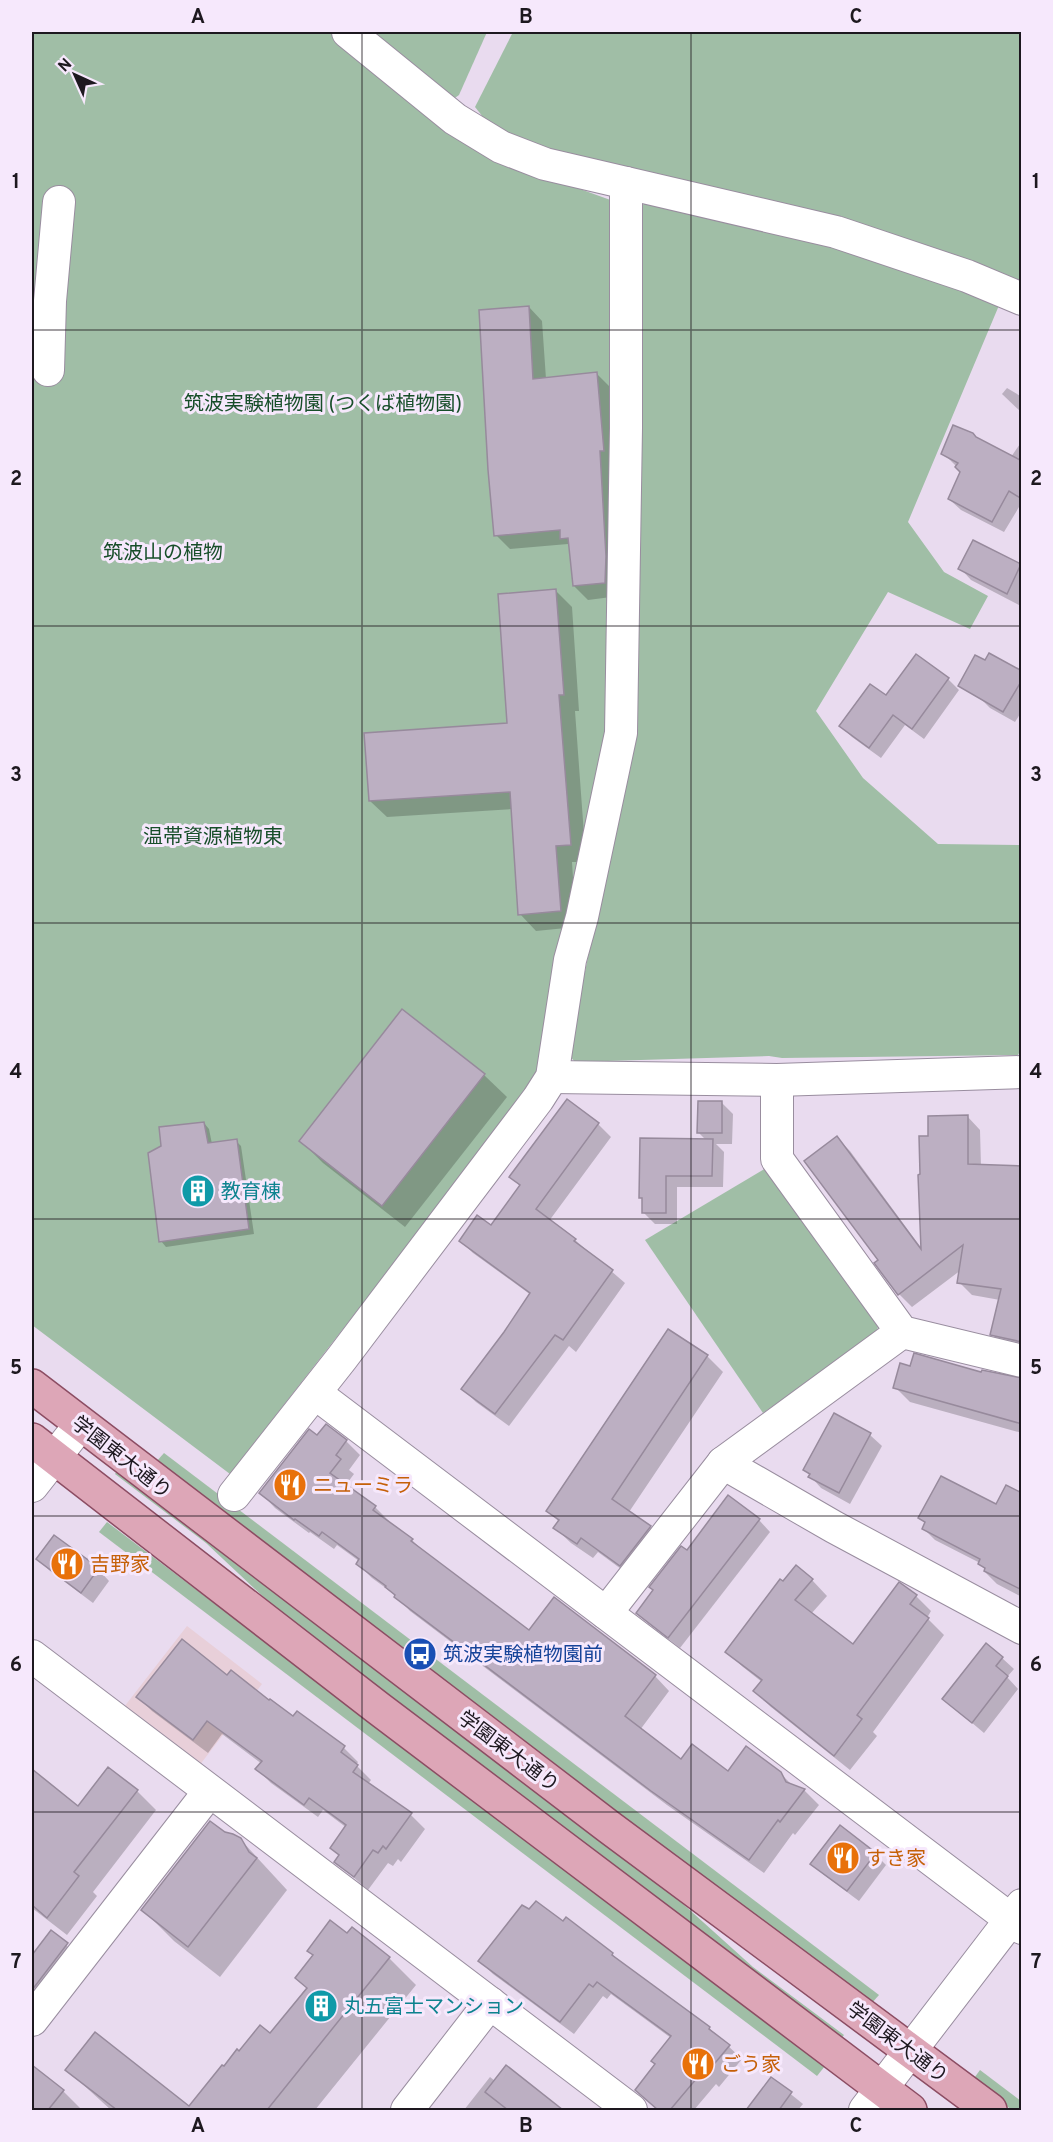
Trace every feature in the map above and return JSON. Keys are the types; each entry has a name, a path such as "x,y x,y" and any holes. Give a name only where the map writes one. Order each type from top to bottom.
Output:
{"main road":[{"name":"学園東大通り","path":"32,1386 609,1827 990,2110"},
{"path":"43,1449 378,1708 873,2100 910,2110"}],"street":[{"path":"348,32 455,119 501,147 545,164 836,232 967,276 1022,299"},
{"path":"234,1495 315,1393 538,1099 552,1077 570,960 584,906 621,733 626,428 626,183"},
{"path":"48,370 50,301 59,202"},
{"path":"552,1077 777,1080 1022,1072"},
{"path":"777,1080 777,1159 902,1332 1022,1361"},
{"path":"606,1613 723,1463 902,1332"},
{"path":"315,1393 606,1613 1018,1918 910,2050 873,2100"},
{"path":"32,1486 43,1449 81,1425"},
{"path":"723,1463 834,1527 1022,1628"},
{"path":"32,1656 631,2110"},
{"path":"32,2020 209,1792"},
{"path":"407,2110 490,2003"}],"shaded area":[{"path":"187,1626 262,1684 199,1766 124,1707"}],"green space":[{"name":"筑波実験植物園 (つくば植物園)","path":"32,32 331,32 456,138 491,157 616,202 608,735 533,1085 230,1474 32,1325"},
{"path":"370,32 487,32 459,95 452,100"},
{"path":"513,32 1021,32 1021,282 514,138 483,117 475,107"},
{"path":"646,200 829,242 1000,303 908,522 944,572 988,596 970,629 888,592 816,711 863,778 938,844 1021,845 1021,1049 1018,1055 782,1058 769,1056 575,1062 568,1054 634,734 640,210"},
{"path":"766,1168 879,1318 877,1333 763,1413 645,1240"},
{"path":"164,1453 879,1995 871,2004 156,1462"},
{"path":"117,1471 673,1895 753,1967 844,2035 841,2039 287,1619 206,1543 115,1474"},
{"path":"107,1522 825,2066 817,2076 99,1532"},
{"path":"980,2070 1021,2101 1021,2110 1012,2110 972,2081"}],"building":[{"path":"529,306 533,379 597,372 604,451 600,451 606,556 605,583 573,586 568,538 560,539 560,530 494,536 479,310"},
{"path":"953,425 973,433 976,437 1022,461 1022,499 1009,491 992,522 948,499 960,472 955,467 958,463 941,454"},
{"path":"973,540 1021,564 1007,594 958,569"},
{"path":"556,589 564,695 559,695 571,845 556,846 561,911 518,915 510,792 369,801 364,733 507,723 498,594"},
{"path":"989,653 1022,671 1022,680 1003,712 958,686 975,655 985,660"},
{"path":"916,654 949,678 912,729 893,715 869,748 839,726 870,684 886,695"},
{"path":"402,1009 485,1074 382,1206 299,1141"},
{"path":"567,1099 599,1123 536,1209 613,1270 563,1340 555,1335 495,1414 461,1389 530,1293 459,1241 477,1215 491,1225 520,1185 509,1177"},
{"path":"698,1101 722,1101 722,1133 697,1133"},
{"path":"968,1115 968,1164 1022,1166 1022,1342 990,1335 1001,1289 957,1283 963,1245 898,1295 874,1263 878,1260 804,1161 837,1136 921,1249 919,1136 928,1136 928,1116"},
{"name":"教育棟","path":"204,1122 208,1143 237,1139 249,1229 159,1242 148,1153 161,1146 159,1127"},
{"path":"640,1138 713,1139 712,1176 666,1176 666,1213 642,1213 642,1198 639,1198"},
{"path":"668,1329 708,1355 612,1499 651,1526 620,1566 581,1538 577,1544 553,1528 559,1520 546,1511"},
{"path":"914,1353 981,1372 982,1370 1022,1378 1022,1424 893,1388 900,1363 910,1366"},
{"path":"834,1413 871,1433 839,1493 808,1477 810,1474 803,1470"},
{"path":"326,1424 347,1440 336,1455 341,1459 330,1473 376,1506 373,1510 413,1539 411,1541 529,1630 554,1597 656,1675 625,1716 681,1759 692,1744 728,1771 746,1746 781,1772 786,1782 805,1789 780,1822 778,1820 749,1860 651,1791 394,1597 395,1595 386,1586 356,1564 359,1559 322,1532 319,1536 294,1520 259,1493 309,1429 317,1435"},
{"path":"941,1476 996,1504 1006,1485 1022,1493 1022,1590 984,1571 985,1568 978,1564 980,1559 922,1529 925,1522 918,1518"},
{"path":"728,1495 760,1519 668,1638 636,1613 653,1590 649,1587 681,1546 687,1550"},
{"name":"吉野家","path":"54,1535 99,1568 81,1593 36,1559"},
{"path":"796,1565 813,1579 795,1600 853,1644 899,1582 917,1595 910,1604 929,1618 857,1715 862,1719 834,1756 753,1691 762,1680 725,1652 780,1579 783,1581"},
{"path":"182,1639 227,1675 231,1670 293,1716 297,1711 345,1746 341,1752 358,1765 353,1772 412,1813 386,1849 383,1846 378,1853 373,1850 354,1877 334,1862 339,1855 330,1848 346,1825 309,1798 304,1805 255,1769 262,1761 207,1721 193,1740 136,1697"},
{"path":"986,1643 1003,1657 996,1666 1008,1676 972,1723 942,1699"},
{"path":"108,1767 138,1790 74,1872 79,1876 47,1918 32,1905 32,1769 78,1806"},
{"path":"210,1821 225,1832 241,1838 249,1852 257,1858 188,1947 141,1910"},
{"name":"すき家","path":"840,1825 876,1853 847,1891 810,1864"},
{"path":"536,1901 563,1921 566,1917 613,1953 612,1955 710,2027 709,2029 730,2045 705,2075 702,2072 670,2110 658,2110 635,2090 655,2064 651,2061 671,2036 597,1982 593,1987 589,1984 560,2022 478,1961 522,1905 529,1909"},
{"path":"330,1920 347,1933 352,1927 390,1957 267,2110 117,2110 65,2070 95,2032 189,2106 222,2065 224,2066 237,2049 239,2051 260,2025 270,2033 307,1988 295,1978 313,1955 307,1951"},
{"path":"51,1930 68,1943 32,1990 32,1955"},
{"path":"32,2065 64,2090 48,2110 32,2110"},
{"path":"506,2065 563,2110 508,2110 485,2092"},
{"path":"771,2077 792,2092 779,2110 746,2110"}],"place":[{"name":"教育棟","path":"198,1191"},
{"name":"ニューミラ","path":"290,1485"},
{"name":"吉野家","path":"67,1564"},
{"name":"筑波実験植物園前","path":"420,1654"},
{"name":"すき家","path":"843,1858"},
{"name":"丸五富士マンション","path":"321,2006"},
{"name":"ごう家","path":"698,2064"}],"park label":[{"name":"筑波山の植物","path":"163,552"},
{"name":"温帯資源植物東","path":"213,836"}]}
